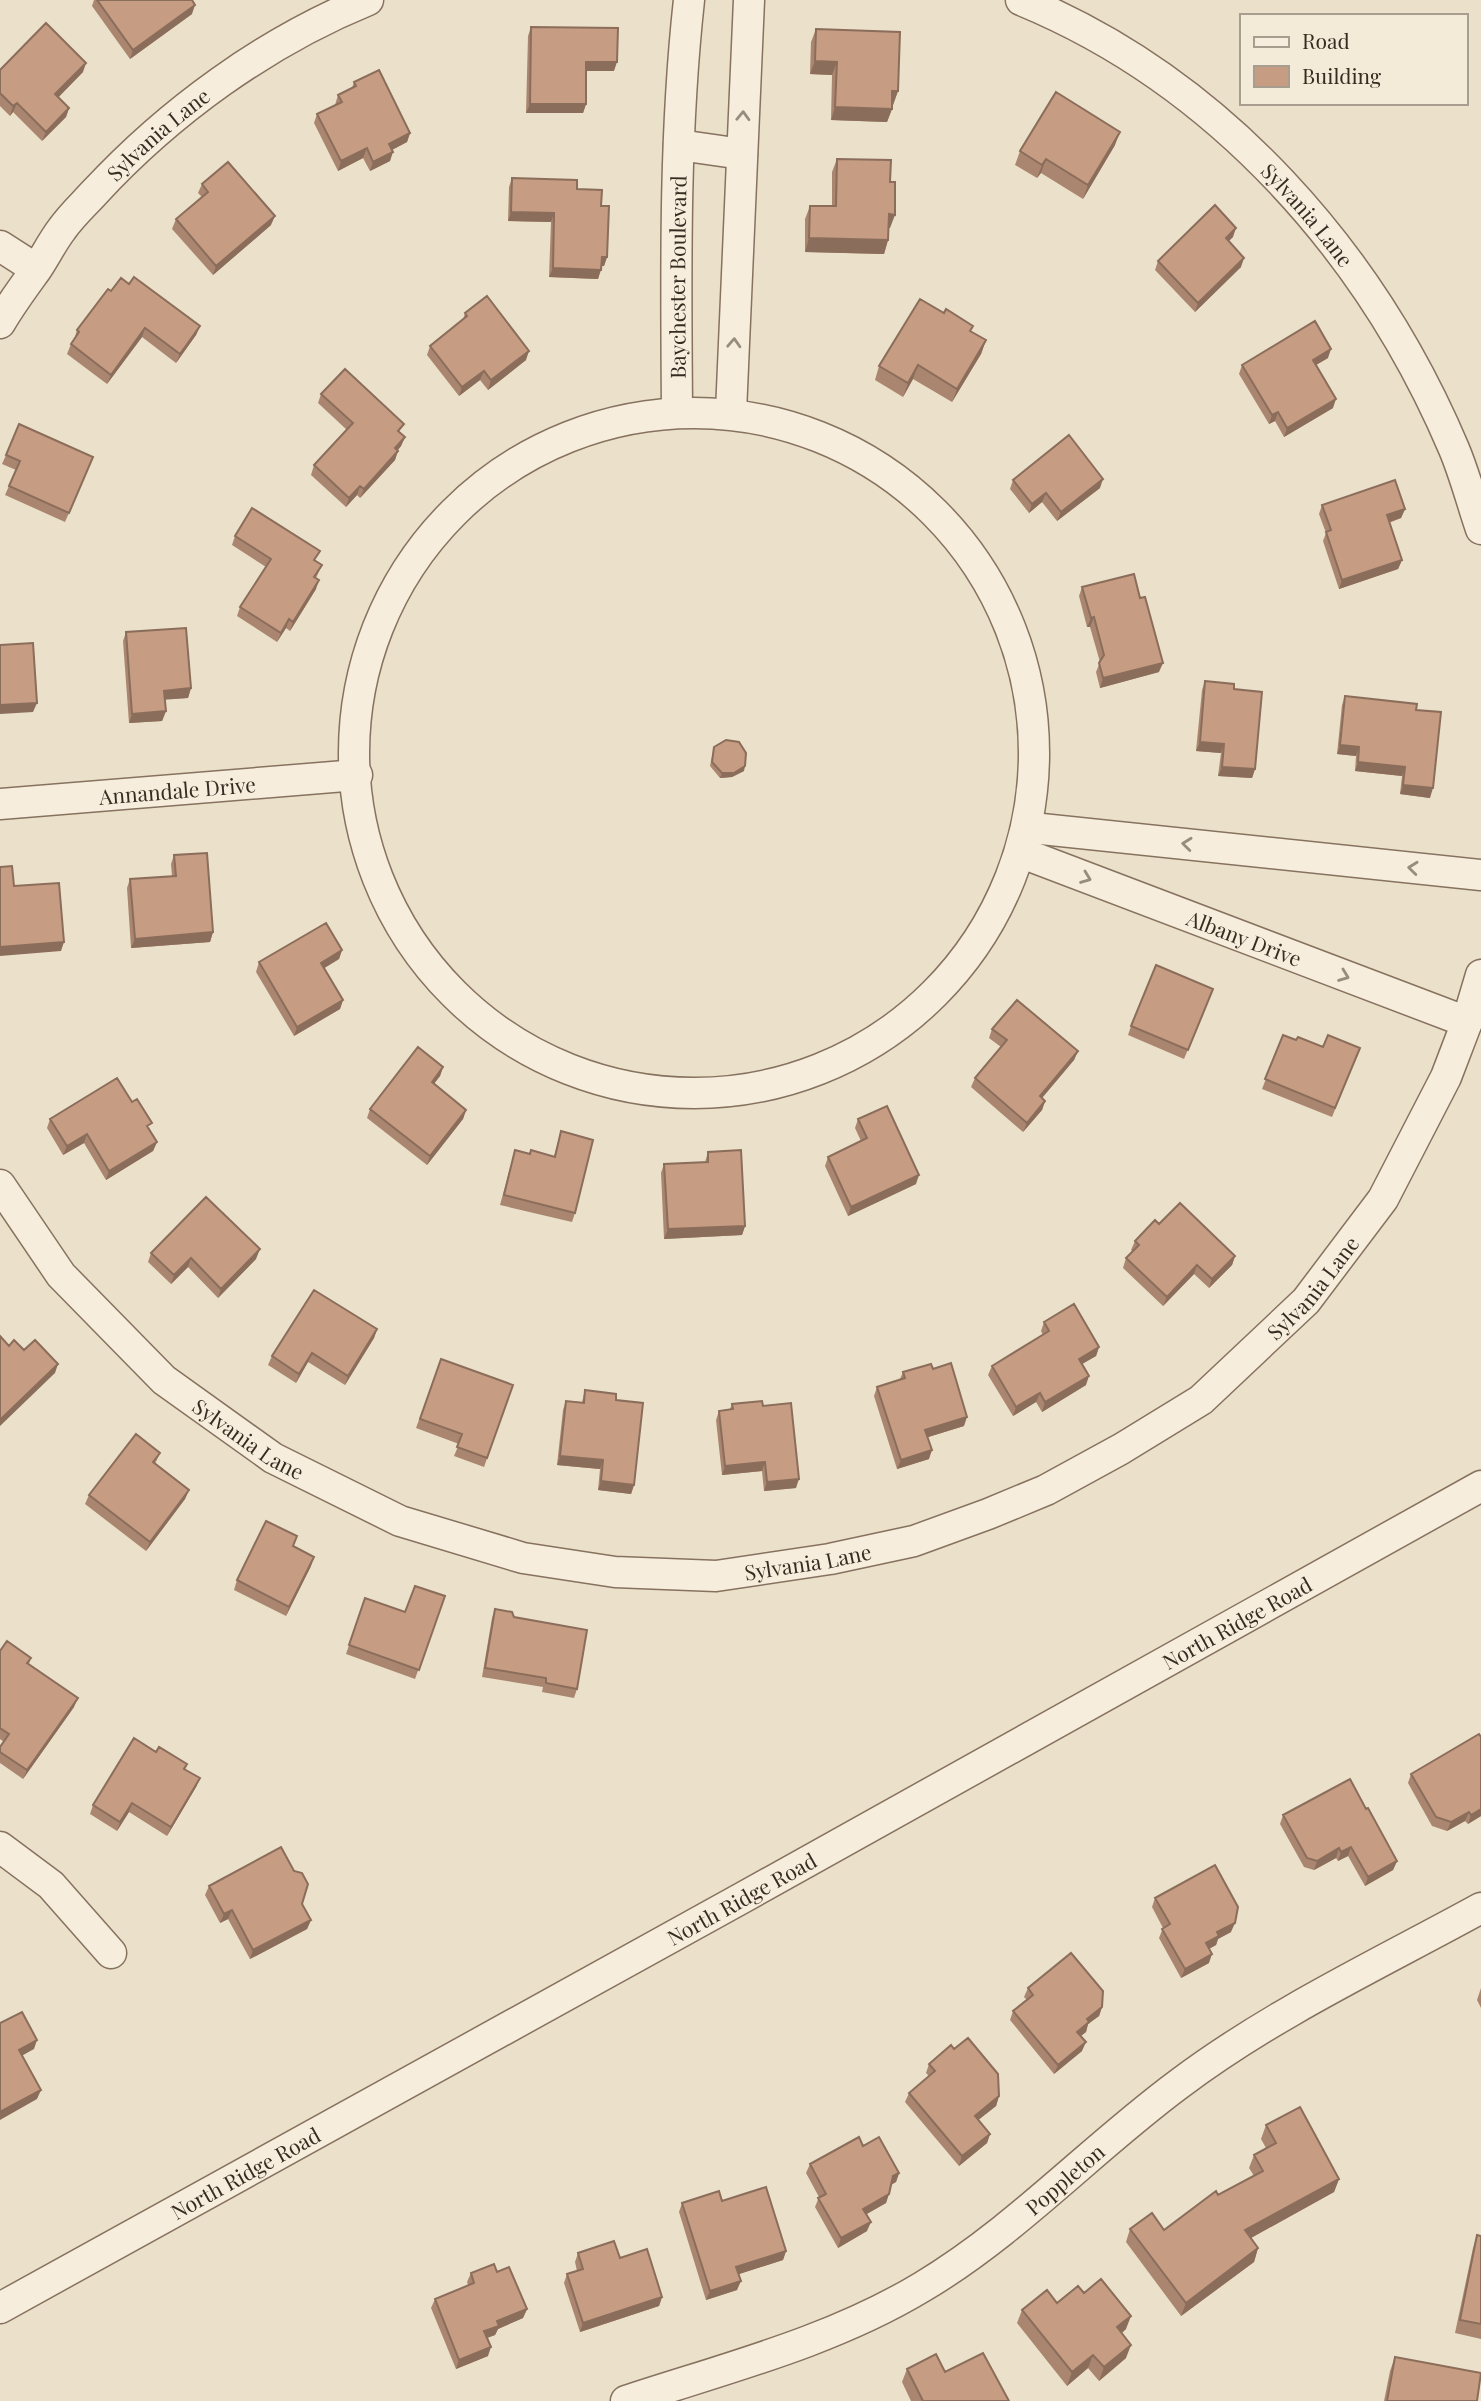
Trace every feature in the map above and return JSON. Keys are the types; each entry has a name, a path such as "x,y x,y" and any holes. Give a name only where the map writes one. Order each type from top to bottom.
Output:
{"street":[{"name":"Sylvania Lane","path":"0,323 14,297 62,228 111,174 156,132 230,75 275,47 368,0"},
{"name":"Baychester Boulevard","path":"677,410 676,277 681,76 689,0"},
{"path":"731,412 749,0"},
{"name":"Sylvania Lane","path":"1021,0 1045,10 1124,54 1187,96 1248,147 1310,213 1352,265 1398,337 1455,450 1481,529"},
{"name":"Baychester Boulevard","path":"679,145 742,153"},
{"path":"0,246 36,269"},
{"path":"677,410 731,412 793,424 853,456 907,491 953,535 989,588 1016,646 1031,709 1034,773 1027,841 985,933 937,995 876,1044 806,1077 752,1090 730,1094 651,1093 576,1074 506,1038 447,987 401,924 370,852 353,745 357,701 369,653 386,606 413,558 434,530 492,478 513,462 549,443 601,423 677,410"},
{"name":"Annandale Drive","path":"0,804 356,775"},
{"path":"1027,841 1481,875"},
{"name":"Albany Drive","path":"1027,841 1467,1022"},
{"name":"Sylvania Lane","path":"0,1185 61,1275 164,1380 273,1458 400,1521 523,1558 615,1572 716,1576 830,1559 914,1541 1046,1490 1121,1449 1201,1400 1306,1301 1383,1199 1446,1077 1481,975"},
{"name":"North Ridge Road","path":"0,2308 1481,1486"},
{"path":"0,1847 51,1885 111,1953"},
{"name":"Poppleton","path":"626,2401 805,2342 864,2318 922,2288 992,2241 1134,2118 1227,2050 1293,2010 1481,1908"}],"building":[{"path":"97,0 192,0 195,5 133,50"},
{"path":"46,23 86,63 55,94 69,108 46,132 17,103 13,106 0,93 0,70"},
{"path":"531,27 618,28 617,62 586,62 586,104 530,104"},
{"path":"816,29 900,32 898,91 892,91 892,109 835,107 837,62 815,61"},
{"path":"379,70 410,133 389,144 393,152 373,162 367,148 341,161 317,114 342,102 338,95 356,86 354,82"},
{"path":"1056,92 1120,132 1088,185 1046,159 1042,165 1020,151"},
{"path":"837,159 891,160 890,182 895,182 895,215 889,214 888,240 809,238 810,206 836,206"},
{"path":"228,162 275,216 216,266 176,219 208,192 202,184"},
{"path":"512,178 577,180 577,189 602,190 601,206 609,206 607,257 602,257 601,270 553,268 554,213 511,212"},
{"path":"1215,205 1236,228 1226,238 1244,258 1198,303 1158,261"},
{"path":"134,277 200,326 180,354 145,328 111,375 71,344 79,332 77,330 108,289 111,291 121,278 129,284"},
{"path":"487,296 529,351 491,380 484,371 462,387 430,346"},
{"path":"920,299 944,313 946,309 973,326 970,331 986,340 957,389 918,365 908,383 879,366"},
{"path":"1315,321 1331,349 1313,360 1336,399 1287,428 1278,412 1272,415 1242,365"},
{"path":"345,369 404,424 398,431 405,437 395,448 398,451 364,489 360,486 349,498 314,465 353,423 321,394"},
{"path":"19,424 93,457 69,513 9,486 20,461 6,455"},
{"path":"1069,435 1103,479 1061,512 1046,493 1032,504 1013,480"},
{"path":"1395,480 1405,509 1387,515 1402,560 1342,580 1326,532 1331,530 1322,505"},
{"path":"252,508 320,551 314,560 322,565 314,577 319,580 293,622 289,619 281,633 240,607 271,559 235,536"},
{"path":"1134,574 1140,598 1145,597 1163,663 1103,678 1099,663 1104,655 1094,617 1091,618 1082,587"},
{"path":"186,628 191,688 164,691 166,711 132,714 126,632"},
{"path":"33,643 37,703 0,705 0,645"},
{"path":"1205,681 1234,684 1234,689 1262,692 1255,769 1222,767 1224,744 1200,742"},
{"path":"1345,696 1417,704 1416,710 1441,712 1433,788 1403,785 1405,767 1358,762 1359,747 1340,745"},
{"path":"726,740 739,742 746,753 745,766 734,773 722,773 712,762 714,747"},
{"path":"207,853 213,932 135,939 130,879 176,876 174,855"},
{"path":"12,866 14,886 59,883 64,942 0,947 0,867"},
{"path":"326,923 342,950 321,963 343,1000 297,1027 259,962"},
{"path":"1156,965 1213,989 1188,1050 1131,1026"},
{"path":"1017,1000 1078,1051 1040,1096 1045,1101 1027,1123 975,1078 1007,1040 992,1029"},
{"path":"1283,1035 1296,1040 1298,1037 1323,1047 1328,1035 1360,1048 1335,1108 1265,1079"},
{"path":"418,1047 443,1067 432,1082 466,1110 430,1156 370,1109"},
{"path":"117,1078 132,1102 137,1099 152,1123 147,1126 157,1142 109,1171 87,1134 67,1146 50,1119"},
{"path":"887,1106 919,1175 851,1207 828,1157 867,1138 858,1119"},
{"path":"561,1131 593,1140 575,1213 504,1195 515,1150 530,1154 531,1150 555,1157"},
{"path":"741,1150 745,1226 668,1229 664,1164 708,1162 708,1152"},
{"path":"206,1197 260,1249 221,1289 191,1258 174,1275 151,1253"},
{"path":"1180,1203 1235,1256 1212,1279 1197,1265 1167,1297 1126,1258 1139,1245 1135,1241 1155,1220 1159,1224"},
{"path":"314,1290 377,1329 348,1376 312,1353 299,1374 272,1356"},
{"path":"1074,1304 1099,1347 1079,1359 1089,1376 1045,1402 1040,1393 1016,1407 992,1366 1049,1331 1044,1322"},
{"path":"0,1336 9,1346 14,1340 24,1350 35,1340 58,1364 0,1420"},
{"path":"441,1359 513,1385 487,1458 457,1447 462,1434 420,1419"},
{"path":"951,1363 967,1417 925,1430 932,1450 901,1460 877,1387 905,1378 903,1372 931,1364 933,1369"},
{"path":"585,1390 616,1394 616,1400 643,1403 634,1485 601,1481 603,1460 560,1456 566,1401 584,1403"},
{"path":"762,1401 763,1406 791,1403 799,1479 767,1482 765,1462 725,1466 719,1411 733,1409 732,1404"},
{"path":"136,1434 160,1453 153,1462 189,1490 150,1542 89,1495"},
{"path":"266,1521 297,1536 293,1546 314,1557 289,1607 237,1580"},
{"path":"415,1586 445,1596 419,1670 349,1645 365,1598 405,1612"},
{"path":"495,1609 512,1612 514,1617 587,1630 577,1689 546,1683 546,1678 485,1668"},
{"path":"7,1641 31,1658 27,1663 78,1698 27,1770 0,1752 0,1747 9,1734 0,1728 0,1651"},
{"path":"1479,1734 1481,1809 1451,1822 1436,1817 1411,1774"},
{"path":"134,1738 156,1752 159,1747 187,1764 184,1769 200,1778 171,1827 132,1803 120,1822 93,1805"},
{"path":"1350,1779 1397,1861 1368,1877 1351,1847 1341,1852 1339,1848 1317,1861 1307,1858 1283,1815"},
{"path":"281,1847 294,1871 302,1873 308,1884 302,1904 311,1920 253,1950 232,1910 224,1914 209,1886"},
{"path":"1215,1865 1238,1907 1235,1923 1217,1932 1219,1936 1206,1943 1212,1954 1185,1969 1162,1929 1170,1924 1155,1898"},
{"path":"1071,1953 1103,1991 1102,2007 1087,2019 1089,2022 1077,2032 1086,2042 1058,2065 1013,2011 1033,1995 1028,1988"},
{"path":"22,2012 37,2040 19,2050 41,2090 0,2112 0,2023"},
{"path":"968,2038 998,2074 999,2096 975,2116 990,2134 962,2156 909,2093 935,2071 929,2064 951,2045 954,2049"},
{"path":"1300,2107 1339,2179 1245,2230 1258,2248 1186,2303 1130,2229 1152,2213 1164,2230 1216,2191 1218,2195 1263,2171 1254,2155 1276,2143 1266,2125"},
{"path":"859,2137 863,2146 879,2137 899,2173 893,2176 889,2194 863,2209 871,2222 841,2238 818,2198 826,2194 810,2164"},
{"path":"766,2187 786,2251 736,2267 741,2281 710,2291 682,2203 719,2191 722,2201"},
{"path":"1477,2235 1481,2236 1481,2324 1460,2320"},
{"path":"614,2241 620,2258 647,2249 662,2297 583,2323 567,2274 583,2269 578,2253"},
{"path":"494,2264 497,2272 509,2267 527,2309 497,2321 499,2326 484,2331 491,2347 459,2360 435,2299 474,2283 471,2273"},
{"path":"1101,2279 1131,2316 1117,2327 1131,2345 1104,2367 1093,2355 1072,2372 1022,2310 1047,2290 1057,2303 1078,2286 1084,2293"},
{"path":"983,2353 1009,2401 923,2401 907,2369 936,2354 945,2372"},
{"path":"1395,2357 1481,2373 1477,2401 1387,2401"}]}
